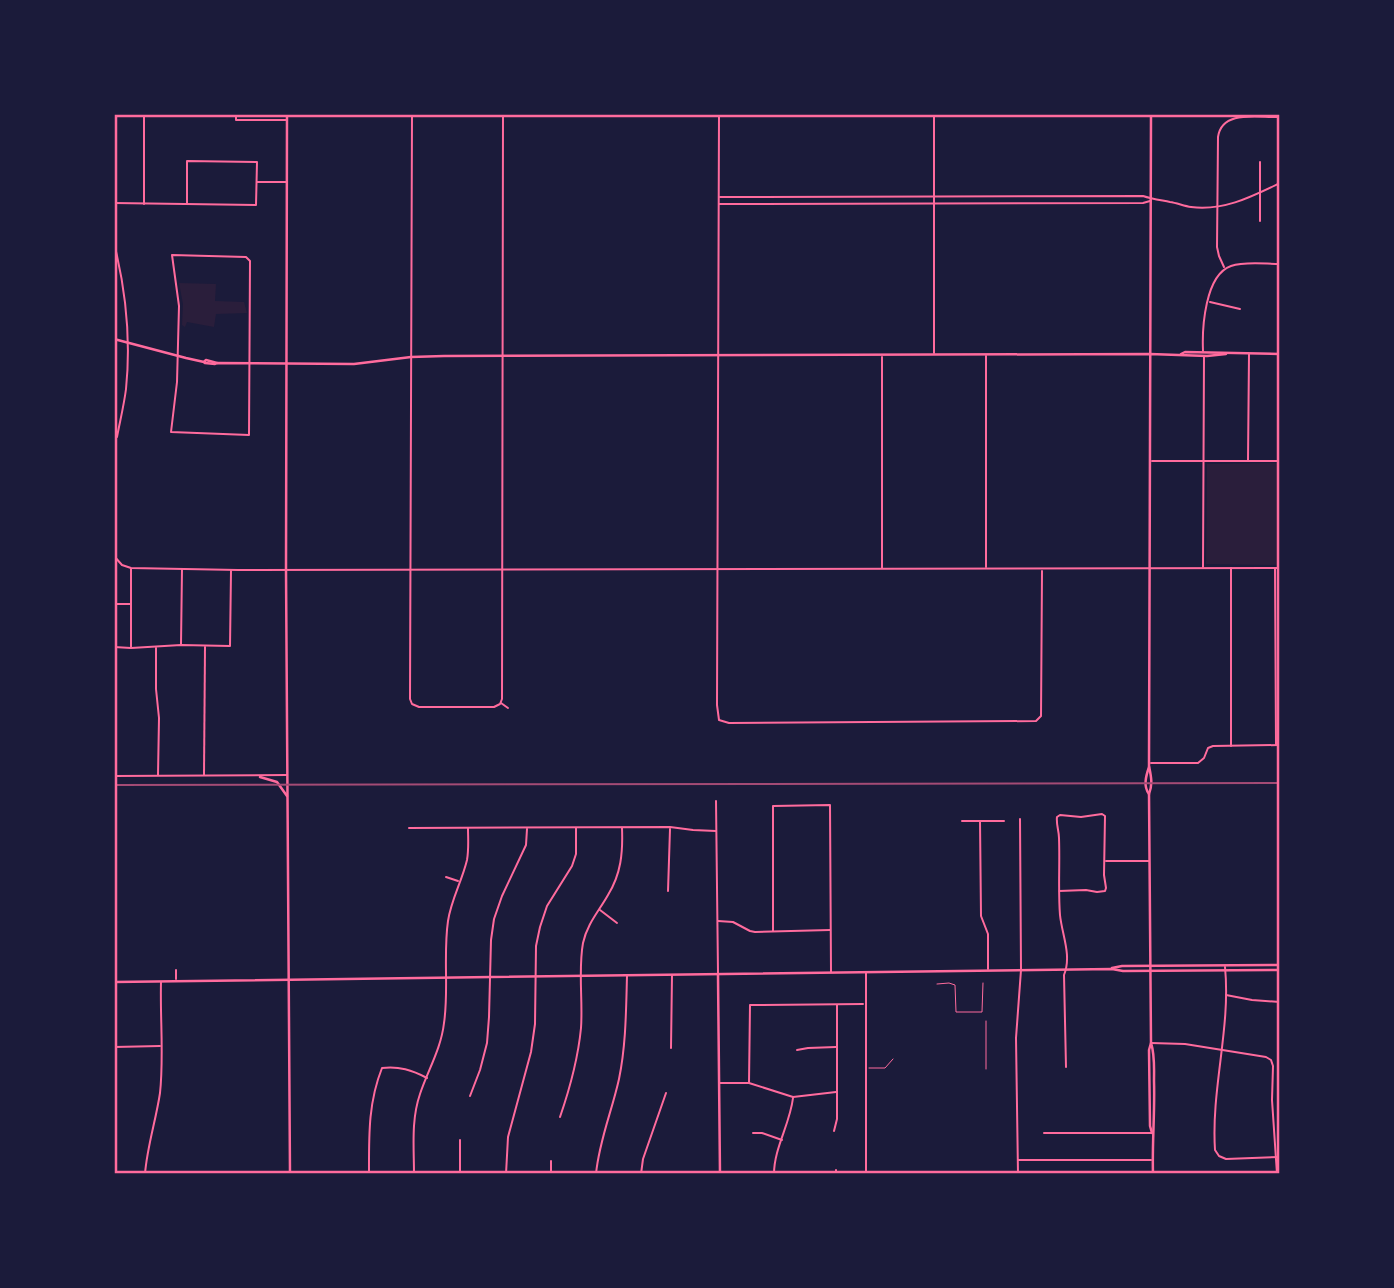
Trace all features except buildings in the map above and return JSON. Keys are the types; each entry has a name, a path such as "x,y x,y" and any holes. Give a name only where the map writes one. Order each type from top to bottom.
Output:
{"main road":[{"path":"287,114 286,570 290,1174"},
{"path":"1151,114 1149,764 1152,783 1149,794 1155,1094 1153,1174"},
{"path":"114,339 217,363 354,363 411,357 503,356 1280,354"},
{"path":"260,777 277,782 287,796"},
{"path":"1112,969 1151,965 1280,965"},
{"path":"114,982 1066,969 1280,970"},
{"path":"718,974 720,1174"}],"street":[{"path":"144,114 144,204"},
{"path":"236,114 236,120 287,120"},
{"path":"412,114 410,699 412,704 419,707 495,707 500,704"},
{"path":"500,704 503,570 503,114"},
{"path":"719,114 719,720 725,723 1039,720 1042,569"},
{"path":"934,114 934,355"},
{"path":"1225,268 1217,250 1219,129 1231,118 1280,117"},
{"path":"1220,120 1224,123"},
{"path":"114,203 257,205 257,162 187,161 187,204"},
{"path":"1260,162 1260,220"},
{"path":"257,182 288,182"},
{"path":"719,197 1143,196 1150,200 1190,207 1217,207 1238,202 1280,183"},
{"path":"719,204 1143,203 1150,200"},
{"path":"114,243 127,313 126,388 116,437"},
{"path":"172,255 248,258 250,363 249,435 171,432 178,356 179,306 172,255"},
{"path":"1203,569 1203,324 1208,302 1216,278 1225,268 1280,264"},
{"path":"1208,302 1240,309"},
{"path":"1248,461 1249,354"},
{"path":"882,355 882,569"},
{"path":"986,355 986,569"},
{"path":"1150,461 1280,461"},
{"path":"114,556 122,565 131,568 231,570 1280,568"},
{"path":"131,568 131,648"},
{"path":"1231,568 1231,746"},
{"path":"1275,568 1276,746"},
{"path":"181,645 182,569"},
{"path":"114,647 230,646 231,570"},
{"path":"114,604 131,604"},
{"path":"204,776 205,645"},
{"path":"156,647 158,776"},
{"path":"500,704 508,708"},
{"path":"114,708 114,776 287,775"},
{"path":"1149,764 1198,762 1204,758 1210,746 1280,746"},
{"path":"716,801 718,974"},
{"path":"774,931 773,806 830,805 831,972"},
{"path":"1059,891 1105,891 1105,816 1102,814 1081,817 1065,815 1057,817 1056,824 1059,835 1059,891 1060,915 1066,941 1066,1067"},
{"path":"1018,1174 1016,1038 1021,970 1020,819"},
{"path":"962,821 1004,821"},
{"path":"980,821 981,916 988,934 988,970"},
{"path":"561,1117 578,1053 584,939 590,921 616,879 622,858 622,827"},
{"path":"409,828 670,827 716,831"},
{"path":"668,891 670,827"},
{"path":"414,1174 415,1113 435,1059 444,1023 448,920 466,862 468,828"},
{"path":"470,1096 486,1043 494,919 526,845 527,828"},
{"path":"506,1174 508,1137 531,1052 535,1024 536,946 540,926 547,906 572,866 576,854 576,828"},
{"path":"1104,861 1150,861"},
{"path":"446,877 459,881"},
{"path":"599,909 617,923"},
{"path":"717,921 733,922 755,932 831,930"},
{"path":"1225,968 1225,1023 1215,1101 1215,1150 1226,1160 1280,1157"},
{"path":"176,970 176,981"},
{"path":"866,972 866,1174"},
{"path":"671,1048 672,974"},
{"path":"596,1174 601,1142 624,1049 627,975"},
{"path":"145,1174 160,1091 161,981"},
{"path":"1225,995 1280,1002"},
{"path":"834,1132 837,1119 837,1004"},
{"path":"750,1083 750,1005 865,1004"},
{"path":"1152,1043 1185,1044 1266,1057 1270,1060 1273,1066 1272,1100 1277,1174"},
{"path":"114,1047 161,1046"},
{"path":"797,1050 837,1048"},
{"path":"369,1174 369,1119 376,1083 382,1068 408,1069 427,1078"},
{"path":"719,1083 750,1083 793,1097 837,1092"},
{"path":"641,1174 643,1159 666,1093"},
{"path":"774,1174 777,1153 792,1111 793,1097"},
{"path":"753,1133 762,1133 782,1140"},
{"path":"1044,1133 1152,1133"},
{"path":"460,1140 460,1174"},
{"path":"1017,1160 1153,1160"},
{"path":"551,1161 551,1174"}],"lane":[{"path":"937,984 955,985 956,1012 982,1012 983,983"},
{"path":"986,1021 986,1069"},
{"path":"866,1068 885,1068 894,1059"}],"shaded area":[{"path":"179,283 216,284 215,301 244,302 247,313 216,314 214,327 187,322 185,327 182,325 183,304"},
{"path":"1280,463 1280,565 1206,564 1207,464"}],"railway":[{"path":"114,785 1280,783"}]}
